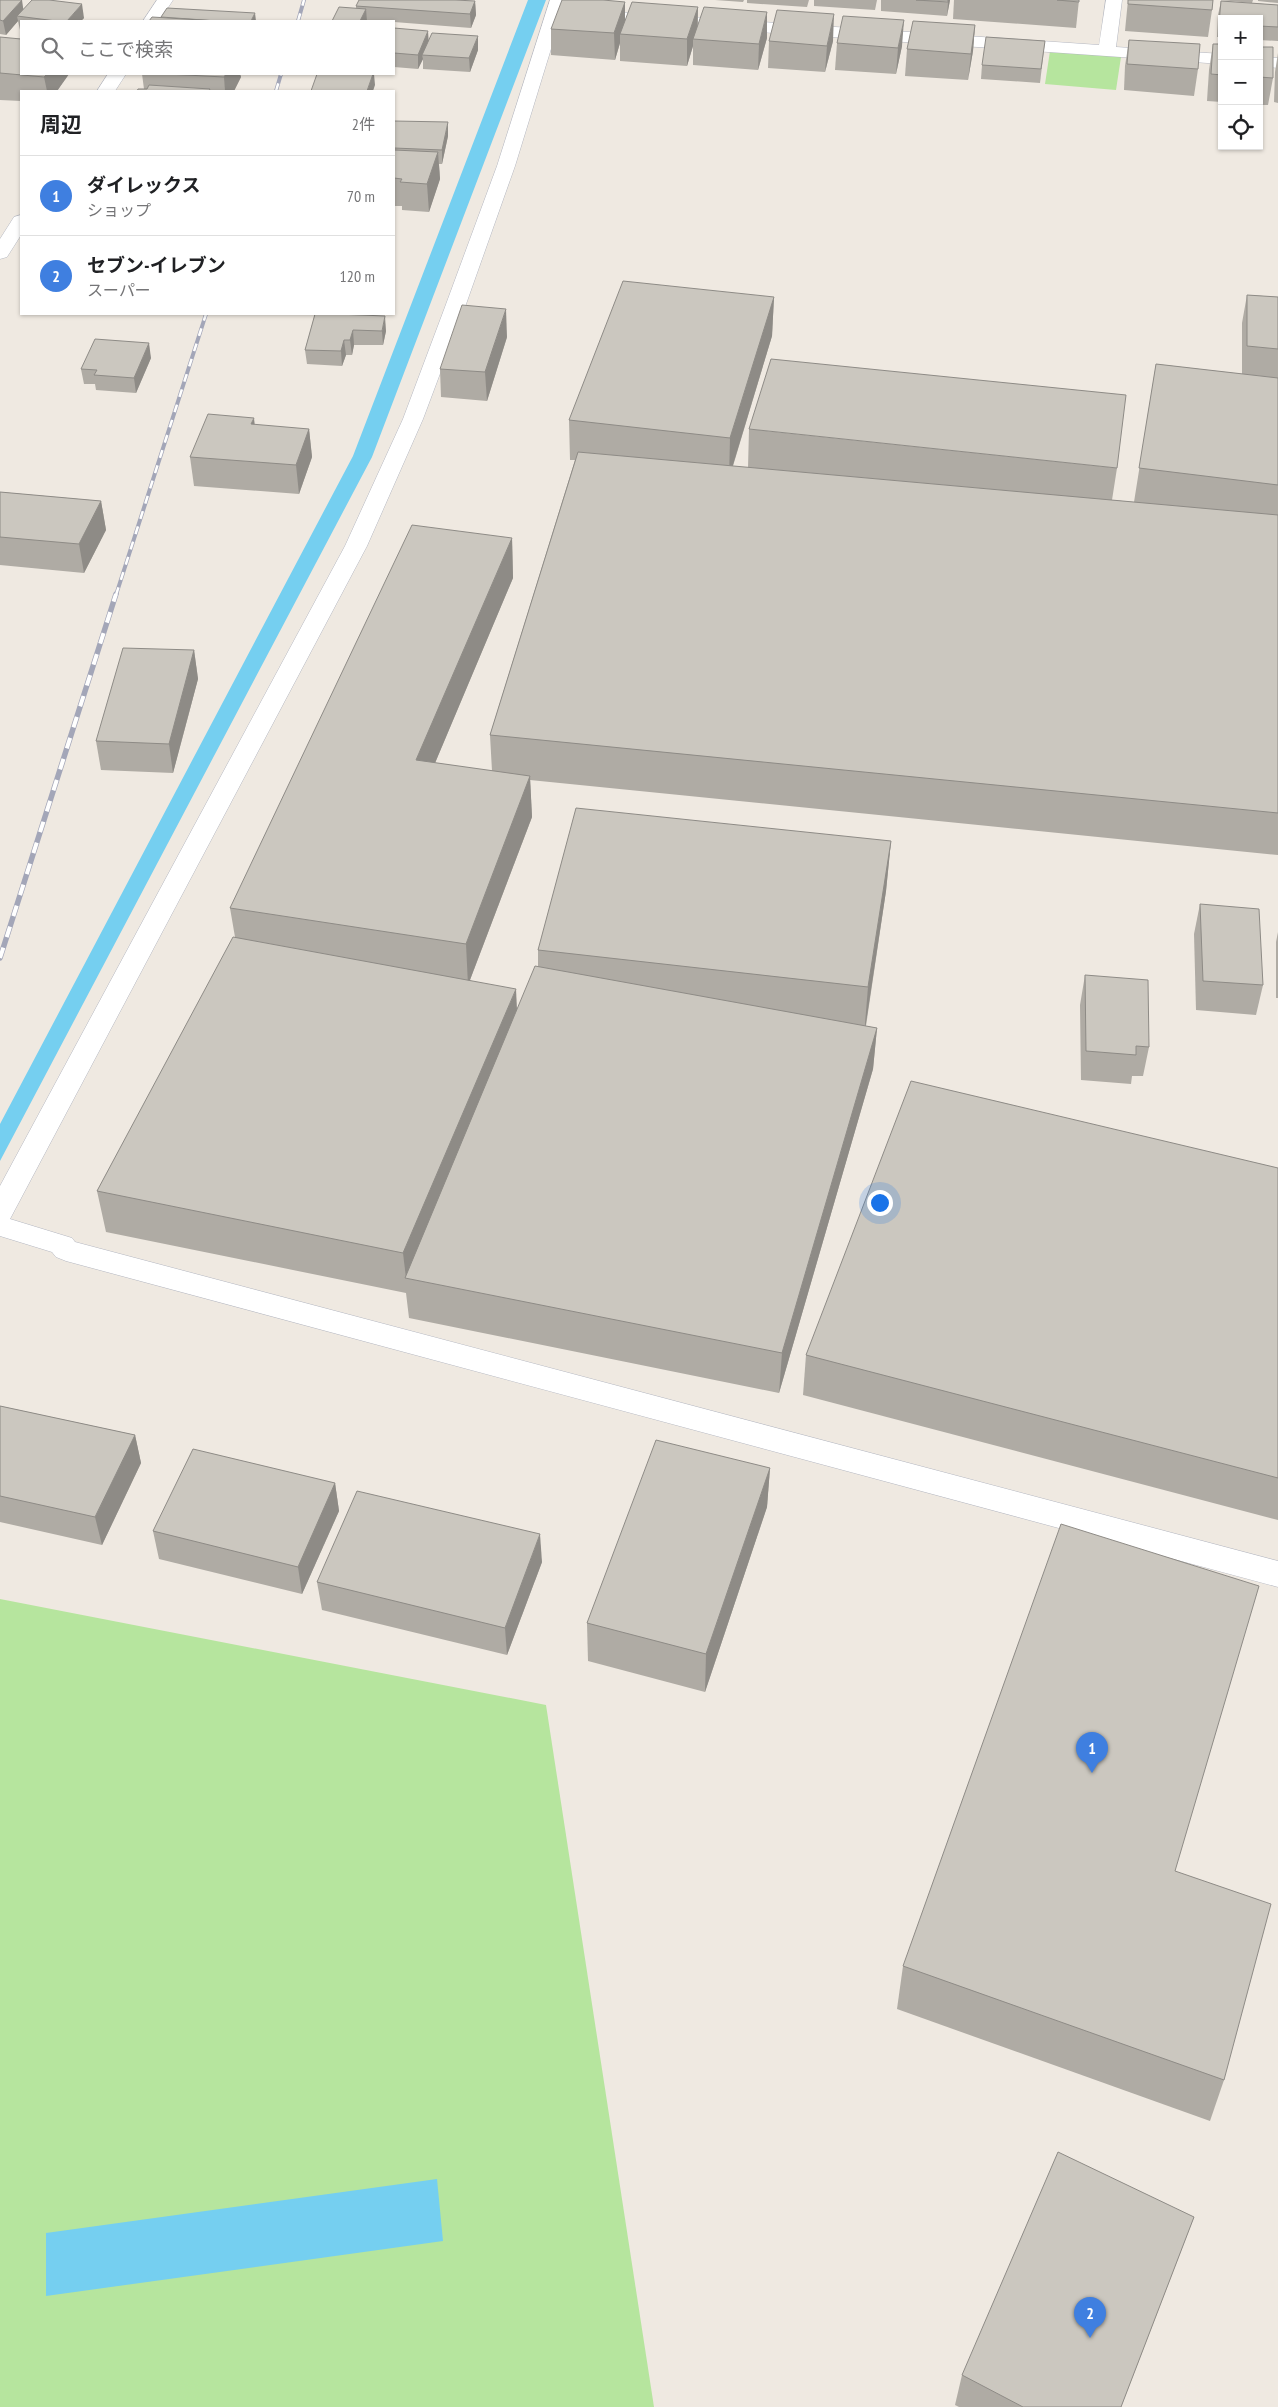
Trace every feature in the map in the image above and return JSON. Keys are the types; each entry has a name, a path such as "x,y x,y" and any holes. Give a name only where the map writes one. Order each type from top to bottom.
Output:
{"street":[{"path":"152,20 165,0"},
{"path":"648,19 654,0"},
{"path":"1107,52 1114,0"},
{"path":"0,1212 356,546 423,391 506,166 556,6 648,19 1218,59"},
{"path":"1263,62 1278,63"},
{"path":"107,90 116,75"},
{"path":"0,253 20,222"},
{"path":"0,1226 62,1245 66,1250 1278,1574"}],"green space":[{"path":"1050,51 1121,57 1116,90 1045,84"},
{"path":"0,1599 546,1705 654,2407 0,2407"}],"water":[{"path":"528,0 546,0 372,457 0,1161 0,1124 353,456"},
{"path":"437,2179 443,2241 46,2296 46,2233"}],"building":[{"path":"0,0 22,0 3,21 0,20"},
{"path":"32,0 82,4 68,20 48,20 17,16"},
{"path":"359,0 475,1 470,14 356,6"},
{"path":"562,0 625,2 614,33 551,29"},
{"path":"916,0 948,0 948,2"},
{"path":"1057,0 1079,0 1079,2"},
{"path":"1128,0 1213,0 1212,10 1128,4"},
{"path":"1221,1 1278,5 1278,27 1263,26 1263,15 1220,15"},
{"path":"632,2 698,7 687,39 620,34"},
{"path":"339,7 366,9 360,20 332,20"},
{"path":"704,7 767,12 759,44 693,39"},
{"path":"167,8 255,13 252,20 203,20 161,17"},
{"path":"777,10 834,14 827,46 769,41"},
{"path":"843,16 904,20 898,48 837,43"},
{"path":"152,17 201,20 150,20"},
{"path":"913,21 975,25 971,54 907,49"},
{"path":"395,28 428,31 418,55 395,53"},
{"path":"432,33 478,36 469,58 422,55"},
{"path":"0,37 20,39 20,75 0,73"},
{"path":"986,37 1045,41 1041,69 982,65"},
{"path":"1129,40 1200,44 1198,69 1127,64"},
{"path":"1213,44 1218,44 1218,75 1211,74"},
{"path":"1263,47 1273,47 1273,78 1263,77"},
{"path":"22,75 46,75 44,77"},
{"path":"186,75 225,75 224,77"},
{"path":"317,75 373,75 367,90 311,90"},
{"path":"149,85 210,89 138,90 147,89"},
{"path":"395,121 448,122 442,150 395,148"},
{"path":"395,150 438,152 427,184 400,182 402,179 395,178"},
{"path":"623,281 774,297 730,438 569,420"},
{"path":"1247,295 1278,297 1278,349 1247,346"},
{"path":"462,305 506,309 485,372 440,369"},
{"path":"315,315 385,316 382,331 353,330 350,340 344,340 341,351 305,350"},
{"path":"95,339 149,343 134,378 94,375 97,370 81,369"},
{"path":"771,359 1126,395 1117,468 749,429"},
{"path":"1156,364 1278,378 1278,485 1139,468"},
{"path":"208,414 254,418 251,424 309,429 296,465 190,457"},
{"path":"578,452 1278,515 1278,813 490,735"},
{"path":"0,492 101,501 79,544 0,537"},
{"path":"412,525 512,538 416,760 530,776 466,944 230,908"},
{"path":"123,648 194,650 169,744 96,741"},
{"path":"576,808 891,841 868,987 538,950"},
{"path":"1200,904 1259,909 1263,985 1203,981"},
{"path":"233,937 516,989 403,1253 97,1191"},
{"path":"535,966 877,1028 782,1353 405,1278"},
{"path":"1085,975 1148,980 1149,1047 1136,1046 1136,1055 1086,1051"},
{"path":"911,1081 1278,1168 1278,1478 806,1355"},
{"path":"0,1406 135,1435 95,1517 0,1496"},
{"path":"656,1440 770,1468 706,1654 587,1623"},
{"path":"193,1449 335,1483 298,1567 153,1531"},
{"path":"357,1491 540,1534 505,1628 317,1582"},
{"path":"1061,1524 1259,1586 1175,1871 1271,1904 1224,2080 903,1966"},
{"path":"1058,2152 1194,2217 1121,2407 1023,2407 962,2375"}],"railway":[{"path":"298,20 304,0"},
{"path":"276,90 281,75"},
{"path":"116,595 206,315"},
{"path":"0,958 116,594"}],"place":[{"name":"ダイレックス","path":"1092,1773"},
{"name":"セブン-イレブン","path":"1090,2338"}]}
